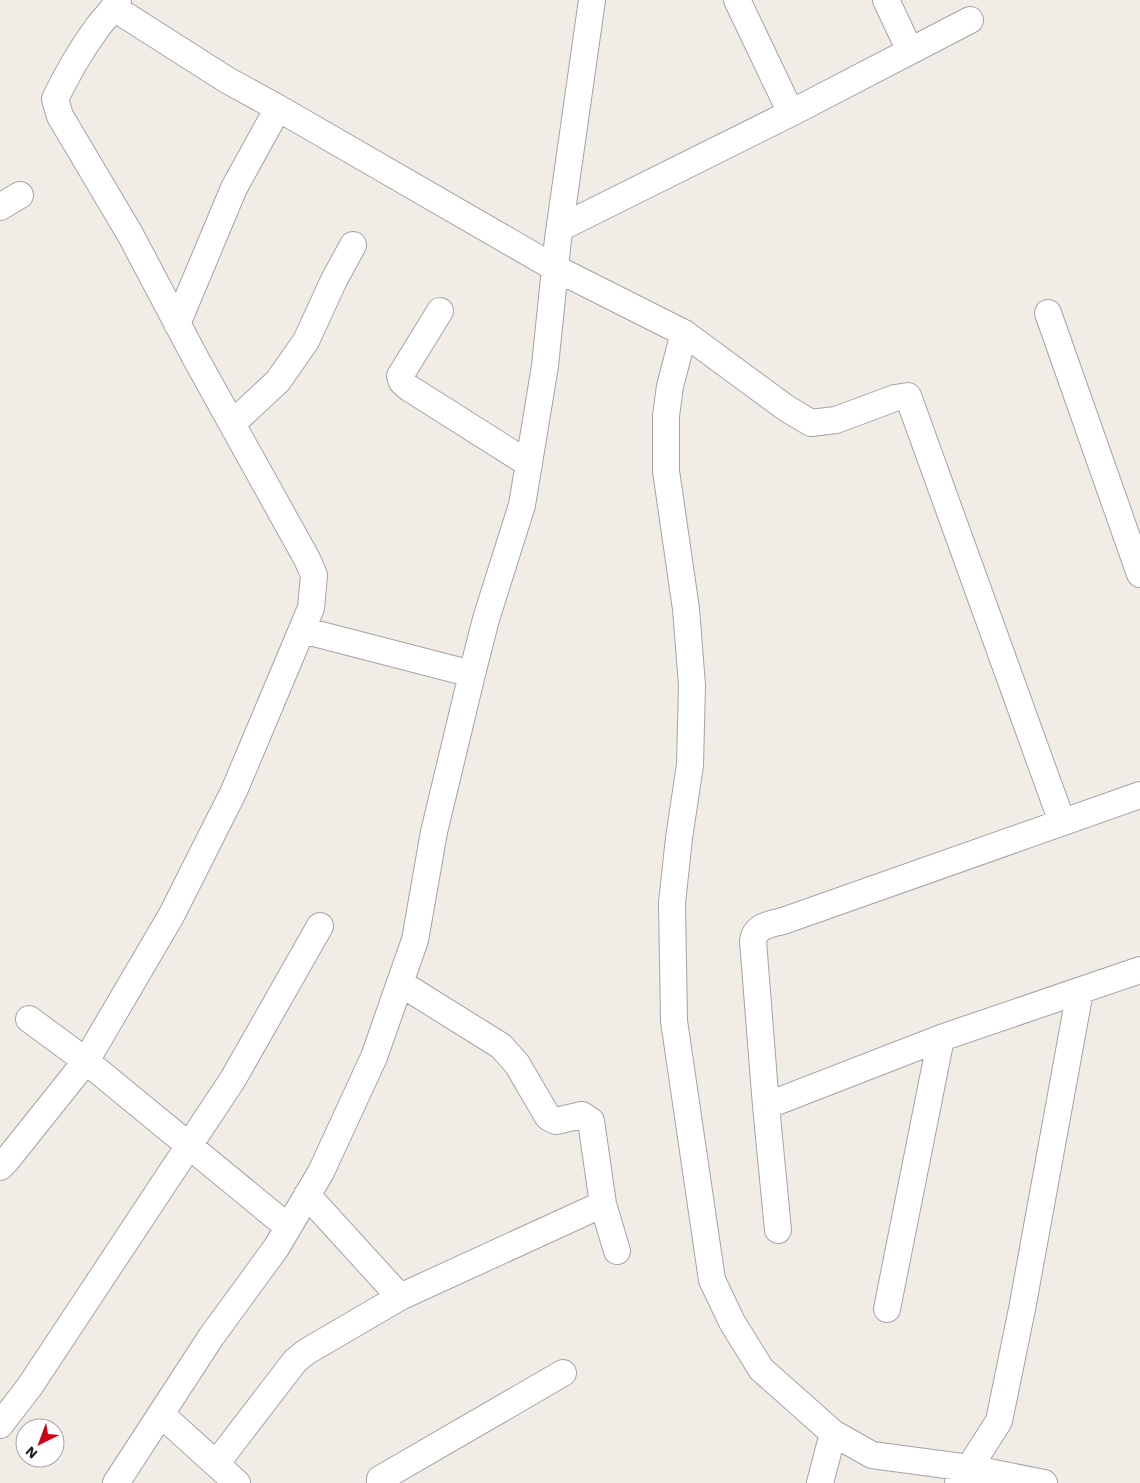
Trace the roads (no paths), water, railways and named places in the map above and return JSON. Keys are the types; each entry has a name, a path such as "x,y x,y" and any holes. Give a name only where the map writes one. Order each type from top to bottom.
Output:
{"street":[{"path":"116,1483 211,1337 276,1248 321,1172 374,1057 415,940 434,832 472,674 486,619 522,505 546,366 560,228 592,0"},
{"path":"737,0 791,113"},
{"path":"886,0 910,51"},
{"path":"0,1167 8,1160 86,1061 171,916 234,791 311,608 314,575 308,559 177,324 130,234 60,116 55,98 67,74 97,28 116,4 227,80 555,268 684,333 786,408 811,423 836,420 895,398 908,396 1062,822"},
{"path":"560,228 791,113 970,20"},
{"path":"177,324 234,188 278,108"},
{"path":"232,424 278,381 306,341 334,280 353,245"},
{"path":"440,311 400,376 402,382 528,464"},
{"path":"1048,313 1140,574"},
{"path":"684,333 670,386 666,416 666,471 686,609 692,684 690,765 679,838 672,904 674,1021 712,1280 732,1322 761,1369 833,1434 872,1454 962,1476 1044,1483"},
{"path":"302,630 472,674"},
{"path":"778,1230 752,941 754,936 767,924 783,921 1140,795"},
{"path":"0,1425 30,1386 233,1078 320,926"},
{"path":"766,1106 941,1038 1140,970"},
{"path":"400,983 501,1046 517,1064 548,1117 556,1121 582,1115 591,1121 603,1204 617,1251"},
{"path":"962,1476 999,1421 1022,1309 1080,991"},
{"path":"29,1019 86,1061 190,1144 288,1227"},
{"path":"887,1310 941,1038"},
{"path":"307,1195 400,1297"},
{"path":"216,1464 295,1362 306,1352 400,1297 603,1204"},
{"path":"380,1483 380,1479 563,1373"},
{"path":"161,1414 237,1483"},
{"path":"820,1483 833,1434"}]}
